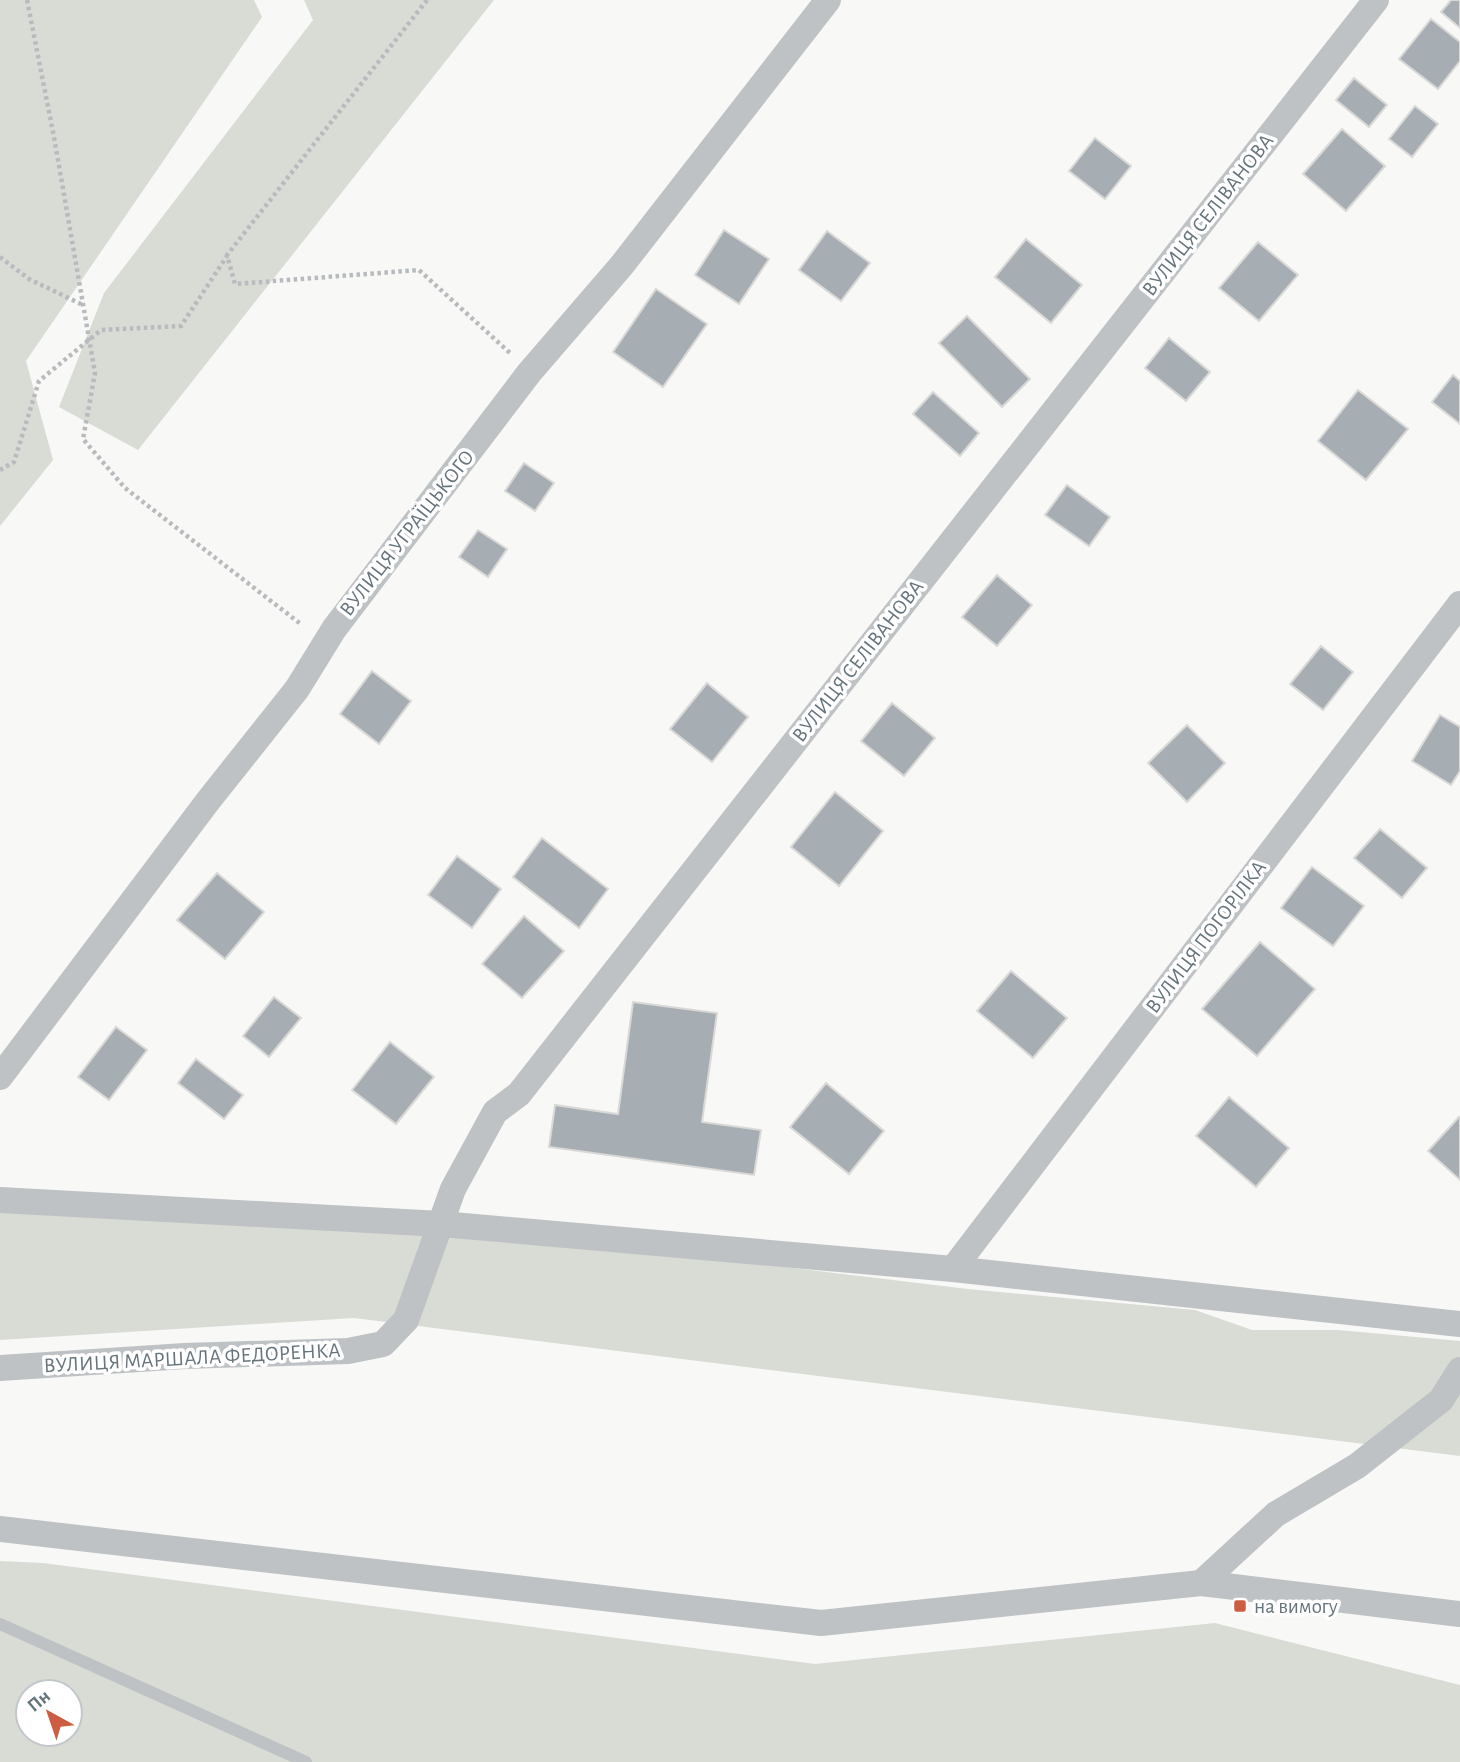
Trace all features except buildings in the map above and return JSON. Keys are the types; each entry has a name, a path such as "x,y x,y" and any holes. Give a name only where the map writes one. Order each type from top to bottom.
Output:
{"street":[{"name":"ВУЛИЦЯ УГРАЇЦЬКОГО","path":"0,1077 208,801 297,689 326,642 529,373 622,265 828,0"},
{"name":"ВУЛИЦЯ СЕЛІВАНОВА","path":"383,1344 406,1320 453,1189 495,1112 519,1094 1376,0"},
{"name":"ВУЛИЦЯ ПОГОРІЛКА","path":"953,1269 1460,604"},
{"path":"0,1200 441,1224 953,1269 1460,1324"},
{"name":"ВУЛИЦЯ МАРШАЛА ФЕДОРЕНКА","path":"0,1368 185,1356 348,1351 383,1344"},
{"path":"1201,1583 1276,1514 1357,1466 1441,1400 1460,1370"},
{"path":"0,1529 821,1623 1201,1583 1460,1614"}],"lane":[{"path":"0,1624 306,1762"}],"path":[{"path":"27,0 95,373 83,439 125,488 326,642"},
{"path":"0,470 14,462 39,381 101,330 181,326 227,255 427,0"},
{"path":"227,255 235,284 419,270 491,334 529,373"},
{"path":"0,257 29,279 84,306"}],"shaded area":[{"path":"0,0 254,0 262,17 26,361 53,460 0,526"},
{"path":"304,0 494,0 138,450 59,407 104,293 313,20"},
{"path":"0,1204 576,1242 968,1289 1195,1310 1252,1330 1338,1330 1460,1341 1460,1456 354,1318 0,1340"},
{"path":"0,1561 43,1563 815,1664 1215,1623 1460,1685 1460,1762 0,1762"}],"place":[{"name":"на вимогу","path":"1240,1606"}]}
